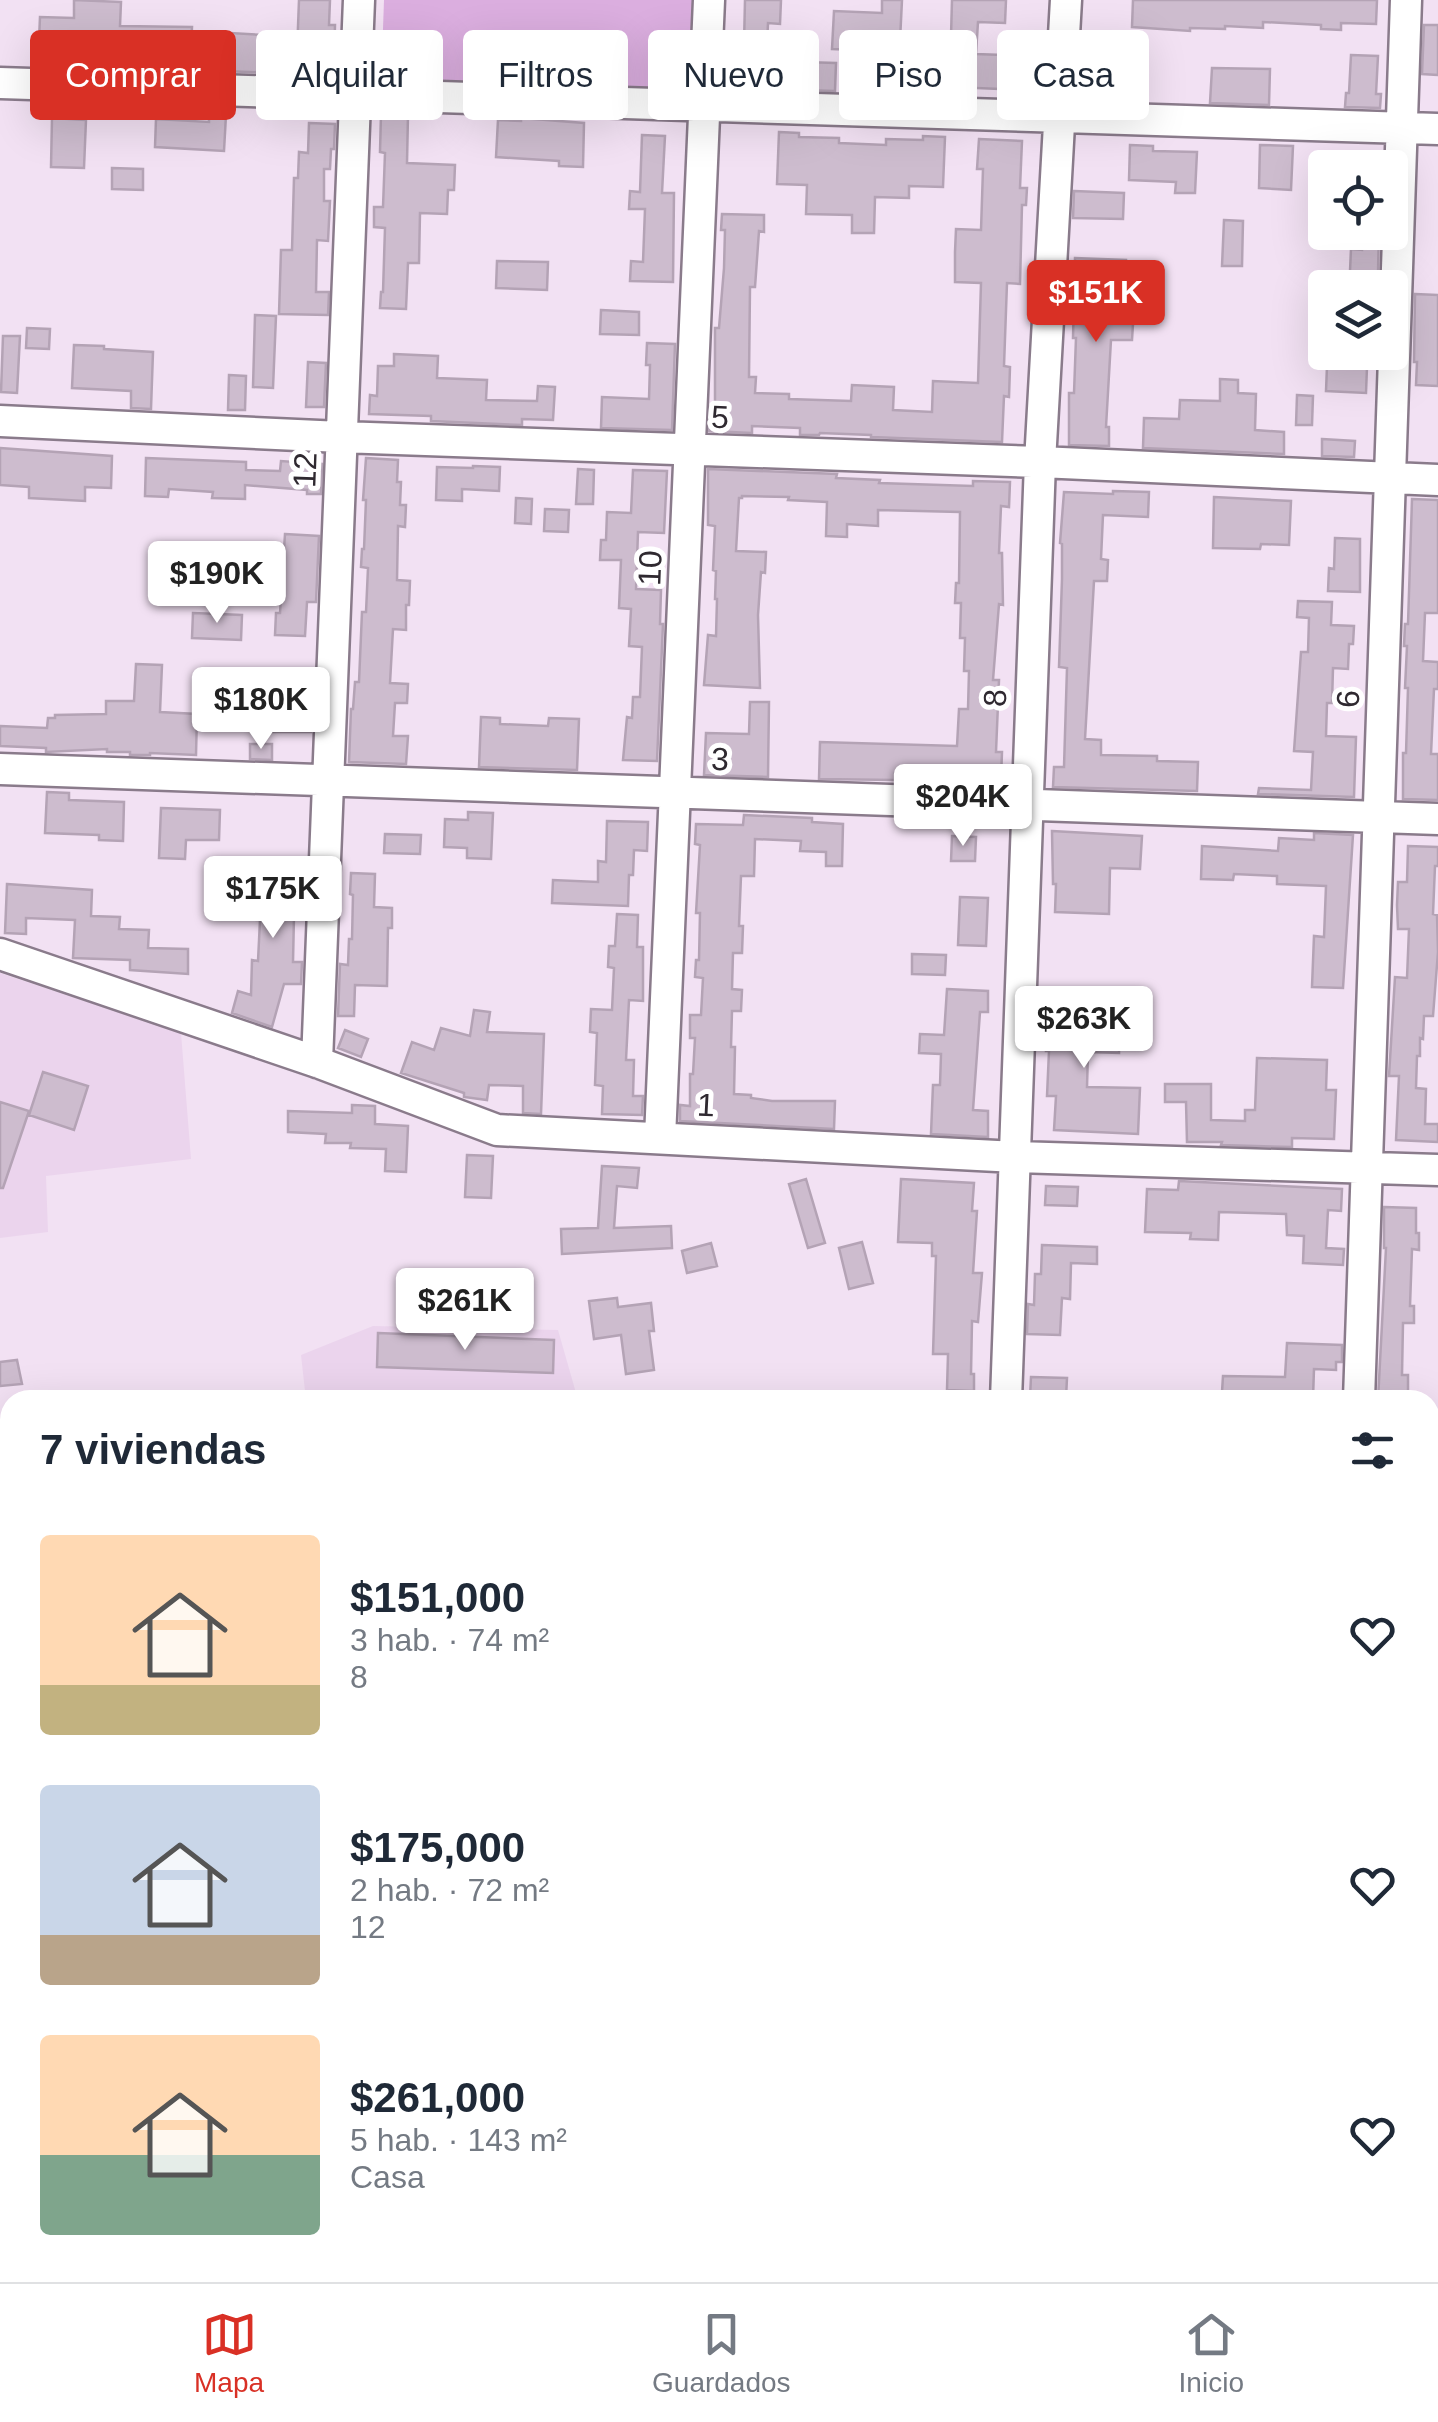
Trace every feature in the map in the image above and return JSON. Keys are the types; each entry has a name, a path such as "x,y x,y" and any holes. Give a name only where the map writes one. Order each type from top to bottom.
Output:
{"street":[{"name":"12","path":"359,30 360,0"},
{"name":"10","path":"708,30 709,0"},
{"name":"8","path":"1064,30 1066,0"},
{"name":"6","path":"1359,1390 1406,0"},
{"path":"0,83 256,92"},
{"path":"443,98 648,105"},
{"path":"819,111 997,116"},
{"name":"12","path":"317,1062 355,120"},
{"name":"10","path":"660,1138 703,120"},
{"name":"8","path":"1006,1390 1040,462 1060,120"},
{"path":"1128,120 1438,129"},
{"name":"5","path":"0,421 1438,480"},
{"name":"3","path":"0,769 1438,819"},
{"name":"1","path":"0,954 317,1062 497,1130 1016,1157 1438,1170"}],"shaded area":[{"path":"384,0 703,0 702,30 648,30 648,95 628,95 628,30 463,30 463,89 443,88 443,30 383,30"},
{"path":"0,973 181,1033 191,1159 46,1176 48,1232 0,1238"},
{"path":"373,1326 558,1330 575,1390 305,1390 301,1355"}],"building":[{"path":"74,0 121,2 120,26 192,27 192,30 39,30 40,17 74,18"},
{"path":"299,0 330,0 329,25 335,25 335,30 298,30"},
{"path":"745,0 781,0 780,24 768,23 768,30 744,30"},
{"path":"882,0 902,0 901,30 839,30 839,49 832,49 834,11 882,13"},
{"path":"952,0 1006,0 1005,23 978,22 977,38 977,30 951,30"},
{"path":"1133,0 1377,0 1376,24 1341,23 1341,30 1263,22 1263,28 1225,26 1190,31 1132,27"},
{"path":"1424,25 1438,25 1438,75 1422,74"},
{"path":"236,33 256,35 256,72 236,71"},
{"path":"977,54 997,55 997,89 977,88"},
{"path":"1351,55 1378,56 1376,94 1381,94 1380,108 1345,107"},
{"path":"819,62 836,63 835,91 819,91"},
{"path":"1212,68 1270,69 1269,105 1210,103"},
{"path":"52,120 86,120 84,168 51,167"},
{"path":"156,120 226,120 224,151 155,147"},
{"path":"381,120 408,120 407,163 455,165 454,190 448,190 447,214 420,213 419,263 408,263 406,309 380,308 385,228 374,227 374,207 383,207 385,153 380,152"},
{"path":"498,120 584,123 583,167 559,166 559,161 496,157"},
{"path":"309,123 335,124 330,169 324,169 324,201 330,201 328,241 317,240 316,292 329,292 328,315 279,314 281,250 292,250 294,178 298,178 299,152 308,153"},
{"path":"779,132 839,138 839,143 886,145 886,139 945,137 943,187 909,186 909,198 875,197 874,233 852,233 852,215 806,214 807,185 777,184"},
{"path":"642,135 665,136 662,193 674,193 673,282 630,281 631,261 643,262 645,209 629,209 630,191 640,192"},
{"path":"979,139 1022,141 1020,188 1027,188 1026,205 1022,205 1020,284 1007,283 1004,366 1010,367 1002,442 800,435 800,428 752,426 752,433 709,431 710,406 715,406 715,328 719,328 724,268 722,214 764,215 755,287 750,287 749,377 756,377 755,393 789,394 789,399 851,401 852,385 894,387 893,410 932,412 933,381 978,383 981,283 955,282 955,252 956,229 981,230 983,169 977,169"},
{"path":"1130,145 1153,146 1153,151 1197,152 1195,193 1175,193 1176,182 1129,180"},
{"path":"1260,145 1293,146 1291,190 1259,188"},
{"path":"112,168 143,169 143,190 112,189"},
{"path":"1074,191 1124,193 1123,219 1073,218"},
{"path":"1224,220 1243,221 1242,266 1222,266"},
{"path":"1351,250 1379,250 1378,270 1350,270"},
{"path":"1075,258 1126,260 1124,307 1134,308 1132,340 1111,340 1106,427 1109,446 1069,445 1069,393 1074,393 1076,338"},
{"path":"497,261 548,262 547,290 496,288"},
{"path":"1415,294 1438,295 1438,386 1416,385"},
{"path":"601,310 639,312 639,335 600,334"},
{"path":"255,315 276,316 273,388 253,387"},
{"path":"27,328 50,329 49,349 26,348"},
{"path":"3,336 20,336 17,393 1,392"},
{"path":"647,343 675,344 672,430 601,428 602,397 649,399"},
{"path":"74,345 153,352 151,409 131,408 131,391 72,388"},
{"path":"394,354 438,356 437,378 487,380 486,400 537,401 538,386 555,387 553,420 522,419 522,425 369,414 370,395 377,396 378,366 394,366"},
{"path":"308,362 326,363 324,407 306,407"},
{"path":"1327,370 1367,370 1366,393 1326,391"},
{"path":"229,375 246,376 245,410 228,410"},
{"path":"1220,379 1238,380 1238,393 1256,394 1255,430 1284,432 1284,454 1143,448 1144,418 1179,419 1180,400 1220,401"},
{"path":"1297,395 1313,396 1312,425 1296,425"},
{"path":"1322,439 1355,441 1354,457 1322,456"},
{"path":"0,448 112,456 111,488 85,487 85,501 29,498 29,487 0,485"},
{"path":"146,458 246,462 246,470 280,471 281,461 322,464 321,494 245,485 245,499 212,498 213,492 169,489 168,497 145,496"},
{"path":"366,458 398,460 400,505 406,505 405,527 398,526 397,580 410,581 409,605 406,630 393,629 390,683 408,684 407,703 395,703 393,736 408,736 406,764 349,762 351,709 355,682 359,682 362,612 366,612 368,568 361,567"},
{"path":"437,467 500,467 499,491 462,489 462,501 436,500"},
{"path":"578,469 594,470 593,504 576,504"},
{"path":"708,469 837,474 836,478 880,480 879,483 973,486 973,481 1010,482 1009,507 1001,506 1003,605 999,604 993,680 999,680 996,752 1002,752 1001,780 895,773 895,780 819,779 820,742 957,746 959,709 968,709 969,671 964,671 965,638 960,638 961,603 955,603 960,512 878,510 878,526 847,524 847,537 826,536 827,502 788,500 789,497 739,498 736,551 766,552 758,615 760,688 704,685 708,635 716,636 717,599 713,570 715,526 708,525"},
{"path":"633,470 667,471 664,533 638,532 636,589 661,590 657,761 623,760 627,717 632,718 633,697 640,697 642,647 629,646 631,609 619,608 621,560 600,560 601,540 606,540 607,512 631,513"},
{"path":"1064,492 1149,492 1148,517 1103,515 1101,559 1108,560 1107,581 1094,581 1085,739 1101,740 1101,755 1157,756 1157,761 1198,762 1197,791 1053,787 1054,767 1064,767 1067,668 1059,667"},
{"path":"1214,497 1291,501 1289,545 1213,548"},
{"path":"516,498 532,499 531,524 515,523"},
{"path":"1412,499 1438,500 1438,613 1425,613 1423,661 1438,662 1431,754 1438,754 1438,800 1403,799 1408,688 1404,646"},
{"path":"545,509 569,510 568,532 544,531"},
{"path":"285,534 319,536 316,602 307,602 305,636 275,635"},
{"path":"1335,538 1360,539 1360,592 1328,591 1329,568 1334,569"},
{"path":"1298,601 1332,602 1331,625 1354,626 1348,669 1333,668 1326,736 1356,737 1354,797 1258,794 1259,788 1311,790 1313,752 1294,751 1301,652 1308,652 1309,618 1297,617"},
{"path":"193,613 242,615 241,640 192,638"},
{"path":"136,664 162,665 160,712 197,714 196,755 130,755 107,749 46,752 46,748 0,746 0,726 47,728 48,718 55,715 106,714 106,701 134,701"},
{"path":"750,702 769,702 768,777 704,775 706,733 749,734"},
{"path":"268,709 312,710 311,732 268,732"},
{"path":"481,717 500,718 500,724 548,726 549,718 579,719 577,770 479,767"},
{"path":"250,744 272,744 272,760 250,759"},
{"path":"47,792 69,793 69,800 124,802 123,841 99,840 99,835 45,833"},
{"path":"161,808 220,810 219,840 186,840 185,859 159,858"},
{"path":"468,812 493,813 491,859 467,858 467,848 444,847 445,819 468,820"},
{"path":"744,815 812,818 812,822 843,824 842,866 826,866 826,852 800,851 801,841 755,839 754,876 741,876 742,953 733,953 732,989 742,990 741,1011 732,1011 734,1094 772,1101 835,1101 834,1129 680,1121 680,1105 690,1106 695,1038 690,1038 690,1015 701,1015 703,978 695,977 700,913 696,913 700,845 695,844 696,824 743,825"},
{"path":"607,821 648,822 647,851 634,850 628,906 552,903 553,880 598,882 598,861 606,862"},
{"path":"1052,831 1142,836 1140,869 1110,868 1109,914 1055,912"},
{"path":"1314,833 1353,835 1343,988 1312,987 1314,936 1324,937 1326,886 1277,884 1277,876 1234,874 1233,880 1201,879 1202,846 1278,851 1279,838 1314,840"},
{"path":"385,834 421,835 420,854 384,853"},
{"path":"952,836 976,837 975,861 951,861"},
{"path":"1408,846 1438,847 1433,914 1437,915 1438,952 1433,1016 1424,1016 1416,1088 1426,1089 1425,1124 1438,1124 1438,1142 1396,1140 1399,1076 1389,1076 1395,977 1407,978 1409,929 1398,929 1397,905 1398,882 1407,882"},
{"path":"273,859 305,860 302,916 294,916 293,962 302,962 301,984 284,984 272,1027 232,1013 238,991 251,995 252,960 258,961 260,920 238,919 240,891 271,892"},
{"path":"351,873 375,874 374,907 392,908 387,986 355,985 354,1016 338,1016 340,964 348,965 352,939"},
{"path":"7,884 92,890 91,916 120,917 119,929 149,930 148,948 188,949 188,974 130,970 130,960 73,958 75,920 26,918 26,934 5,933"},
{"path":"960,897 988,898 986,946 958,945"},
{"path":"617,914 638,915 637,947 643,947 643,1001 629,1000 626,1060 634,1060 633,1096 643,1096 642,1115 602,1114 603,1086 595,1085 597,1033 590,1032 591,1009 612,1010 614,968 608,967 609,946 615,946"},
{"path":"912,954 946,955 945,975 912,974"},
{"path":"947,989 988,991 988,1012 980,1012 973,1110 988,1111 988,1137 931,1134 933,1085 940,1085 941,1054 919,1053 920,1034 944,1035"},
{"path":"1050,990 1094,992 1092,1035 1119,1036 1119,1053 1088,1052 1087,1087 1140,1088 1138,1134 1054,1130 1056,1096 1047,1096"},
{"path":"474,1010 490,1012 487,1032 544,1034 541,1114 523,1113 523,1086 489,1085 487,1100 464,1097 464,1093 401,1073 412,1042 434,1050 441,1028 470,1036"},
{"path":"345,1030 368,1039 361,1057 338,1048"},
{"path":"1257,1058 1327,1060 1326,1090 1336,1090 1334,1139 1292,1138 1292,1147 1187,1142 1186,1102 1165,1102 1165,1084 1211,1084 1211,1120 1245,1121 1245,1110 1255,1110"},
{"path":"43,1072 88,1086 74,1130 29,1115"},
{"path":"0,1102 29,1111 3,1188 0,1188"},
{"path":"352,1105 375,1106 375,1124 408,1126 406,1172 385,1171 386,1149 350,1148 351,1143 325,1143 326,1134 288,1132 288,1111 352,1113"},
{"path":"467,1155 493,1156 491,1198 465,1197"},
{"path":"602,1166 639,1168 637,1188 617,1186 614,1228 671,1226 672,1248 562,1254 561,1229 598,1228"},
{"path":"806,1179 825,1243 808,1248 789,1184"},
{"path":"901,1179 974,1183 972,1211 977,1211 973,1273 982,1273 978,1322 972,1321 974,1390 947,1390 948,1354 933,1354 936,1256 932,1256 932,1243 898,1242"},
{"path":"1179,1181 1342,1189 1341,1211 1328,1210 1326,1248 1344,1249 1343,1265 1303,1263 1304,1236 1287,1235 1286,1214 1219,1212 1218,1240 1190,1239 1191,1233 1145,1232 1147,1189 1178,1190"},
{"path":"1046,1186 1078,1187 1077,1206 1045,1205"},
{"path":"1384,1207 1416,1208 1419,1250 1412,1249 1410,1306 1414,1306 1414,1323 1403,1323 1402,1375 1408,1375 1408,1390 1379,1390"},
{"path":"862,1242 873,1283 849,1289 839,1248"},
{"path":"711,1243 717,1266 687,1273 682,1251"},
{"path":"1042,1245 1097,1247 1097,1264 1071,1263 1070,1299 1062,1298 1060,1335 1027,1334 1028,1304 1034,1305 1035,1274 1041,1274"},
{"path":"617,1298 618,1307 651,1303 654,1331 649,1331 654,1370 626,1374 621,1335 594,1339 589,1301"},
{"path":"378,1333 554,1340 553,1373 377,1367"},
{"path":"1287,1343 1342,1345 1342,1362 1336,1362 1336,1370 1314,1369 1313,1390 1222,1390 1223,1376 1285,1377"},
{"path":"17,1360 22,1384 0,1386 0,1362"},
{"path":"1031,1377 1067,1378 1066,1390 1030,1390"}]}
